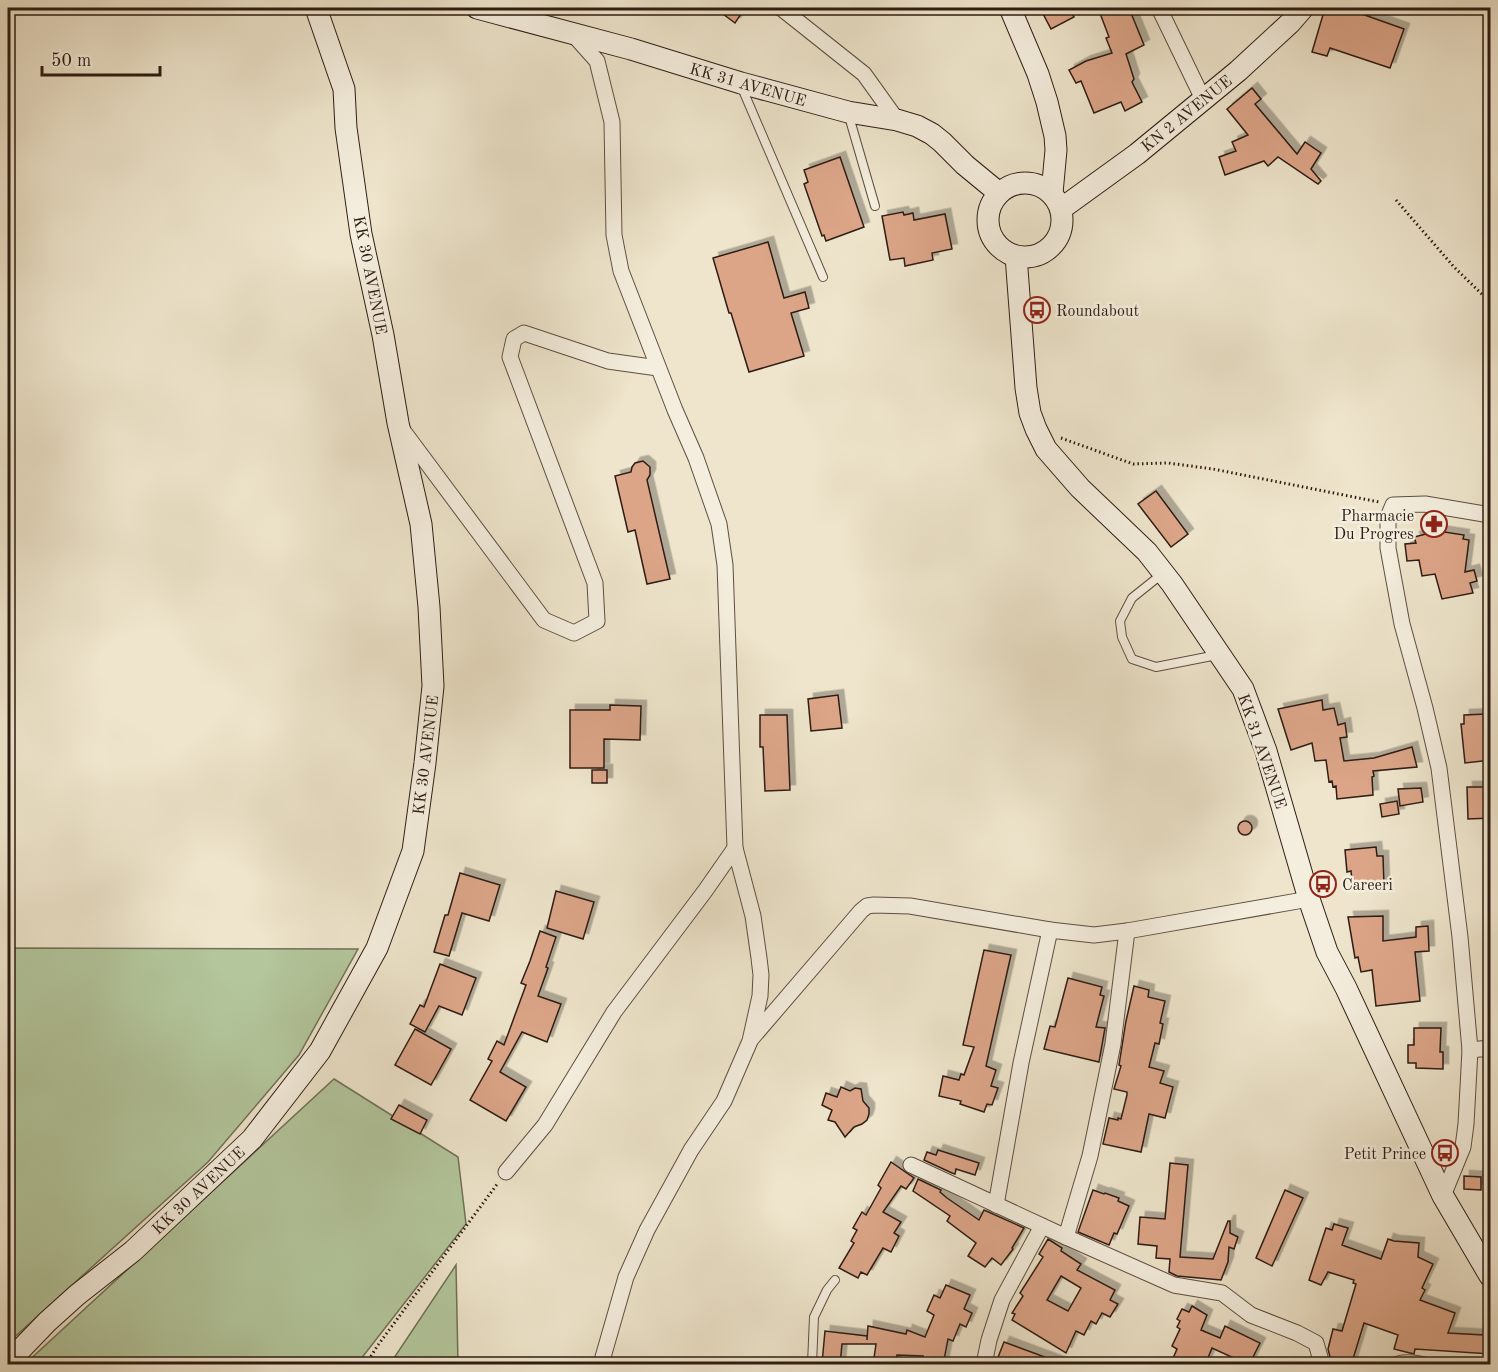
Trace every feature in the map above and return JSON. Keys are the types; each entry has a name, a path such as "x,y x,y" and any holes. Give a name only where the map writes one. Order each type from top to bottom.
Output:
{"main road":[{"name":"KK 30 AVENUE","path":"8,1361 77,1295 133,1251 252,1139 320,1051 377,948 413,851 433,686 429,606 421,524 398,423 361,234 346,128 344,89 316,8"},
{"name":"KK 31 AVENUE","path":"477,8 571,32 741,83 848,112 897,120 917,126 932,134 999,193"},
{"path":"1010,8 1038,74 1047,102 1055,136 1056,201"},
{"name":"KN 2 AVENUE","path":"1056,201 1137,154 1246,63 1303,8"},
{"path":"1015,183 1035,183 1044,187 1056,201 1063,219 1062,229 1058,238 1045,252 1036,256 1016,256 999,247 993,239 989,230 989,210 993,201 1006,187 1015,183"},
{"name":"KK 31 AVENUE","path":"1016,256 1026,388 1030,412 1036,429 1046,449 1080,488 1147,552 1243,689 1266,752 1327,952 1443,1196 1491,1276"}],"street":[{"path":"781,8 864,74 897,120"},
{"path":"1159,8 1203,99"},
{"path":"571,32 597,61 612,122 614,236 621,270 658,368 696,458 719,524 725,565 735,848 753,916 761,975 760,996 750,1041 724,1101 691,1150 647,1230 626,1277 601,1365"},
{"path":"398,423 544,620 574,633 597,621 595,583 510,357 513,339 524,333 608,361 658,368"},
{"path":"1443,1196 1463,1147 1470,1050 1460,937 1439,768 1402,624 1388,548 1388,518 1393,505 1425,504 1491,515"},
{"path":"506,1172 545,1125 614,1012 735,848"},
{"path":"750,1041 861,911 874,904 910,906 1050,930 1094,935 1309,899"},
{"path":"996,1205 1021,1063 1050,930"},
{"path":"1066,1237 1090,1156 1111,1055 1128,931"},
{"path":"1470,1050 1491,1048"},
{"path":"911,1165 1174,1285 1222,1293 1251,1315 1279,1325 1316,1343 1320,1365"},
{"path":"984,1365 989,1340 1002,1300 1042,1226"}],"lane":[{"path":"741,83 823,277"},
{"path":"848,112 875,206"},
{"path":"1163,573 1132,598 1120,621 1122,637 1132,659 1156,667 1220,654"},
{"path":"812,1365 814,1317 827,1290 835,1280"},
{"path":"1390,1365 1395,1361 1422,1360 1434,1365"}],"path":[{"path":"1396,200 1454,267 1491,302"},
{"path":"1036,429 1133,464 1168,463 1202,468 1393,505"},
{"path":"366,1365 378,1345 506,1172"}],"green space":[{"path":"8,948 358,949 299,1055 208,1162 8,1343"},
{"path":"334,1079 458,1157 466,1224 357,1364 25,1364"},
{"path":"456,1265 458,1364 390,1364"}],"building":[{"path":"715,8 745,8 735,23"},
{"path":"1040,8 1069,8 1074,17 1051,29"},
{"path":"1098,8 1129,8 1144,45 1126,54 1134,79 1132,82 1142,102 1125,111 1121,102 1094,113 1081,81 1076,83 1069,70 1086,61 1112,53 1106,38 1109,37"},
{"path":"1325,8 1349,8 1404,29 1390,68 1330,48 1327,56 1312,52"},
{"path":"1252,88 1261,99 1255,104 1297,154 1305,142 1321,153 1311,169 1321,181 1318,184 1278,157 1268,166 1264,161 1225,175 1219,157 1236,151 1232,142 1248,135 1227,109"},
{"path":"840,157 864,227 826,241 824,235 822,236 804,184 808,182 804,170"},
{"path":"903,212 904,215 913,213 914,220 945,214 952,249 932,253 933,260 905,266 904,258 890,260 882,216"},
{"path":"768,242 784,298 805,292 809,308 791,313 804,356 749,372 713,258"},
{"path":"643,461 650,467 647,480 670,579 647,584 635,530 628,532 615,476 631,472 635,463"},
{"path":"1156,491 1188,534 1171,547 1138,504"},
{"path":"1438,531 1464,535 1463,539 1469,540 1465,572 1474,570 1477,581 1470,583 1473,593 1442,599 1435,574 1422,576 1419,560 1407,561 1405,544 1416,543 1414,537"},
{"path":"838,695 842,728 811,731 808,699"},
{"path":"1322,700 1323,710 1334,708 1338,725 1345,723 1347,737 1340,738 1344,761 1374,758 1412,747 1417,767 1373,771 1373,795 1337,799 1336,786 1333,787 1332,781 1329,782 1326,760 1315,761 1312,743 1291,750 1278,709"},
{"path":"610,705 641,706 640,740 604,739 604,768 570,768 570,710 610,710"},
{"path":"1486,714 1487,721 1491,721 1491,760 1465,763 1461,724 1464,724 1464,715"},
{"path":"760,715 787,715 790,790 765,791 763,747 760,747"},
{"path":"592,770 607,770 607,783 592,783"},
{"path":"1467,787 1490,787 1491,818 1468,819"},
{"path":"1421,788 1423,802 1400,806 1398,789"},
{"path":"1397,801 1399,814 1382,817 1380,804"},
{"path":"1245,821 1250,823 1252,828 1250,833 1245,835 1240,833 1238,828 1240,823"},
{"path":"1376,847 1377,856 1383,856 1384,886 1353,889 1351,871 1347,872 1345,850"},
{"path":"460,873 500,885 489,921 462,913 449,956 434,952"},
{"path":"556,891 594,902 583,939 547,928"},
{"path":"1383,916 1383,941 1416,937 1416,927 1428,926 1429,951 1415,952 1420,1001 1376,1006 1372,970 1361,972 1358,957 1355,958 1348,917"},
{"path":"540,931 556,937 538,996 561,1004 547,1042 522,1032 500,1072 526,1087 506,1121 470,1100 492,1061 488,1059 497,1041 504,1045 526,985 521,983"},
{"path":"984,950 1011,955 986,1066 996,1070 991,1086 998,1088 992,1105 987,1104 984,1112 960,1104 961,1101 939,1096 943,1076 959,1080 961,1074 964,1075 974,1047 963,1045"},
{"path":"440,964 476,978 462,1015 439,1006 425,1032 410,1024 420,1005 424,1007"},
{"path":"1068,978 1102,987 1100,995 1104,996 1096,1027 1105,1028 1099,1062 1044,1049 1050,1026 1055,1027"},
{"path":"1134,986 1149,990 1148,997 1165,1001 1160,1023 1163,1024 1159,1044 1155,1043 1149,1067 1164,1071 1160,1083 1173,1087 1165,1118 1149,1114 1141,1152 1103,1144 1109,1118 1121,1119 1127,1095 1127,1092 1114,1089 1121,1066 1119,1065 1126,1021"},
{"path":"1414,1028 1441,1028 1440,1052 1443,1052 1443,1069 1416,1068 1416,1063 1408,1063 1408,1045 1414,1045"},
{"path":"415,1029 451,1049 431,1085 395,1065"},
{"path":"841,1087 850,1091 855,1088 861,1089 863,1101 869,1108 867,1120 854,1127 845,1137 835,1122 828,1120 832,1110 822,1105 826,1093 837,1097"},
{"path":"399,1105 427,1120 420,1134 391,1119"},
{"path":"938,1150 979,1163 975,1175 956,1169 955,1174 924,1160 927,1152 936,1155"},
{"path":"891,1162 914,1178 906,1189 901,1186 883,1212 901,1222 894,1233 899,1236 891,1252 883,1248 867,1275 861,1272 858,1278 839,1268 854,1243 851,1241 857,1230 853,1228 862,1212 866,1215 881,1188 878,1185"},
{"path":"1170,1163 1188,1165 1180,1257 1213,1259 1228,1221 1230,1221 1230,1233 1238,1237 1234,1249 1229,1247 1228,1262 1221,1280 1177,1276 1169,1272 1170,1259 1156,1258 1157,1246 1138,1244 1140,1217 1165,1219"},
{"path":"1464,1176 1481,1177 1481,1190 1464,1189"},
{"path":"918,1179 941,1190 940,1192 947,1198 979,1220 984,1210 1024,1228 1001,1265 992,1258 985,1267 968,1256 976,1243 947,1221 950,1216 913,1191"},
{"path":"1093,1190 1119,1198 1118,1201 1129,1206 1117,1234 1114,1233 1109,1245 1078,1232"},
{"path":"1285,1190 1303,1198 1272,1266 1256,1258"},
{"path":"1334,1224 1348,1228 1342,1245 1381,1259 1388,1239 1419,1243 1418,1257 1433,1264 1422,1288 1425,1290 1420,1300 1455,1313 1448,1333 1484,1335 1484,1342 1491,1342 1491,1354 1415,1349 1414,1354 1394,1349 1398,1335 1364,1323 1352,1362 1330,1357 1328,1349 1333,1329 1342,1331 1356,1284 1353,1283 1354,1280 1328,1272 1321,1285 1309,1280 1326,1228 1332,1230"},
{"path":"1048,1239 1081,1264 1077,1270 1115,1290 1110,1300 1118,1304 1110,1317 1102,1313 1096,1324 1091,1321 1084,1335 1076,1331 1066,1353 1012,1320 1015,1314 1012,1313 1023,1296 1020,1293 1043,1257 1039,1254","holes":["1061,1276 1081,1288 1068,1311 1047,1300"]},
{"path":"946,1285 970,1295 964,1309 972,1313 966,1327 960,1324 953,1341 948,1339 943,1365 921,1365 923,1356 897,1355 895,1365 873,1365 876,1344 842,1344 840,1365 822,1363 825,1331 867,1336 867,1340 868,1326 906,1334 907,1330 925,1337 934,1315 927,1311 934,1295 940,1298"},
{"path":"1192,1306 1207,1315 1201,1330 1220,1338 1225,1326 1260,1343 1249,1365 1212,1348 1205,1365 1170,1365 1177,1349 1172,1346 1180,1329 1177,1327 1180,1321 1177,1319 1182,1309 1189,1312"},
{"path":"1004,1342 1061,1363 1061,1365 995,1365"}],"place":[{"name":"Roundabout","path":"1037,310"},
{"name":"Pharmacie Du Progres","path":"1434,524"},
{"name":"Careeri","path":"1323,884"},
{"name":"Petit Prince","path":"1445,1153"}]}
